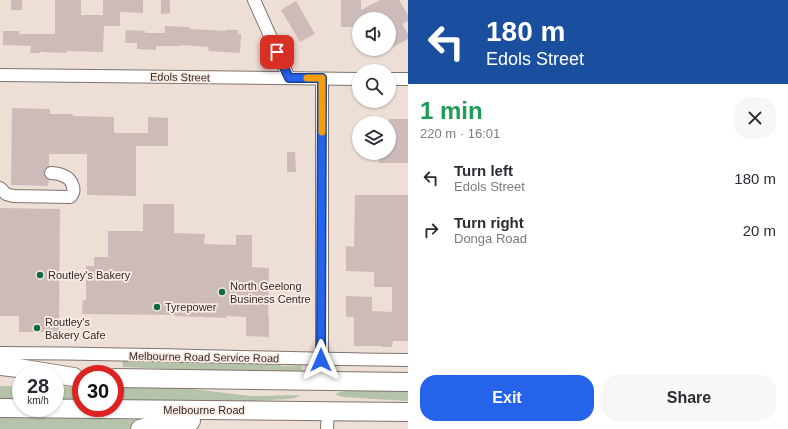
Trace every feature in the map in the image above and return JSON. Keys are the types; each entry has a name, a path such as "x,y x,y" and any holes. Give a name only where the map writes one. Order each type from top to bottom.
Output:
{"highway":[{"path":"0,366 72,376"},
{"path":"0,378 12,378"},
{"path":"124,378 408,382"},
{"path":"322,381 325,411"},
{"name":"Melbourne Road","path":"0,408 408,412"},
{"path":"140,429 161,424 203,420 263,410"}],"street":[{"path":"254,0 289,78"},
{"name":"Edols Street","path":"0,75 352,79"},
{"path":"322,78 322,381"},
{"path":"396,79 408,79"},
{"path":"0,188 6,194 13,196 70,197 73,195 73,185 67,178 63,175 51,173"},
{"name":"Melbourne Road Service Road","path":"0,353 321,360 408,360"},
{"path":"325,411 327,429"}],"green space":[{"path":"122,360 233,363 280,362 281,366 302,365 301,371 194,370 124,367"},
{"path":"0,386 12,386 12,401 0,401"},
{"path":"64,386 72,387 72,400 64,400"},
{"path":"124,387 183,388 251,396 301,395 295,398 254,401 124,401"},
{"path":"354,390 408,391 408,401 343,397 336,394"},
{"path":"0,416 147,420 153,429 0,429"}],"building":[{"path":"11,0 22,0 22,10 11,10"},
{"path":"55,0 81,0 81,15 103,15 103,0 143,0 143,13 120,12 120,26 104,26 103,52 67,51 67,53 30,53 31,46 3,45 3,31 20,31 19,34 55,34"},
{"path":"161,0 170,0 170,13 161,14"},
{"path":"341,0 361,0 361,10 380,0 399,0 408,15 408,21 402,24 408,34 408,39 396,45 396,12 352,12 352,27 341,27"},
{"path":"296,1 315,34 300,42 281,10"},
{"path":"165,26 226,31 238,30 238,34 241,34 240,53 208,51 209,47 181,45 156,46 156,50 137,49 137,43 125,43 126,30 145,31 145,33 165,33"},
{"path":"12,108 50,109 50,114 114,117 114,133 148,133 148,117 168,118 168,146 136,146 136,196 87,195 87,154 49,154 49,166 45,169 44,173 45,177 49,180 48,186 11,185"},
{"path":"396,119 408,119 408,163 379,163 379,160 396,160"},
{"path":"287,152 295,152 296,172 287,172"},
{"path":"355,195 408,195 408,341 393,341 392,347 354,346 354,317 346,317 346,296 372,297 372,311 392,312 392,287 374,287 374,272 346,271 346,246 354,247"},
{"path":"143,204 174,204 174,233 205,234 204,244 236,245 236,235 252,235 252,267 269,268 269,337 246,336 246,317 226,316 226,318 174,316 175,315 82,314 83,300 86,300 86,266 94,266 94,257 108,257 108,231 143,231"},
{"name":"Routley's Bakery","path":"0,208 60,209 59,332 19,332 19,316 0,316"}],"slow traffic":[{"path":"307,78 322,78 322,132"}],"place":[{"name":"Routley's Bakery","path":"40,275"},
{"name":"North Geelong Business Centre","path":"222,292"},
{"name":"Tyrepower","path":"157,307"},
{"name":"Routley's Bakery Cafe","path":"37,328"}],"route":[{"path":"277,52 289,78 322,78 321,360"}]}
